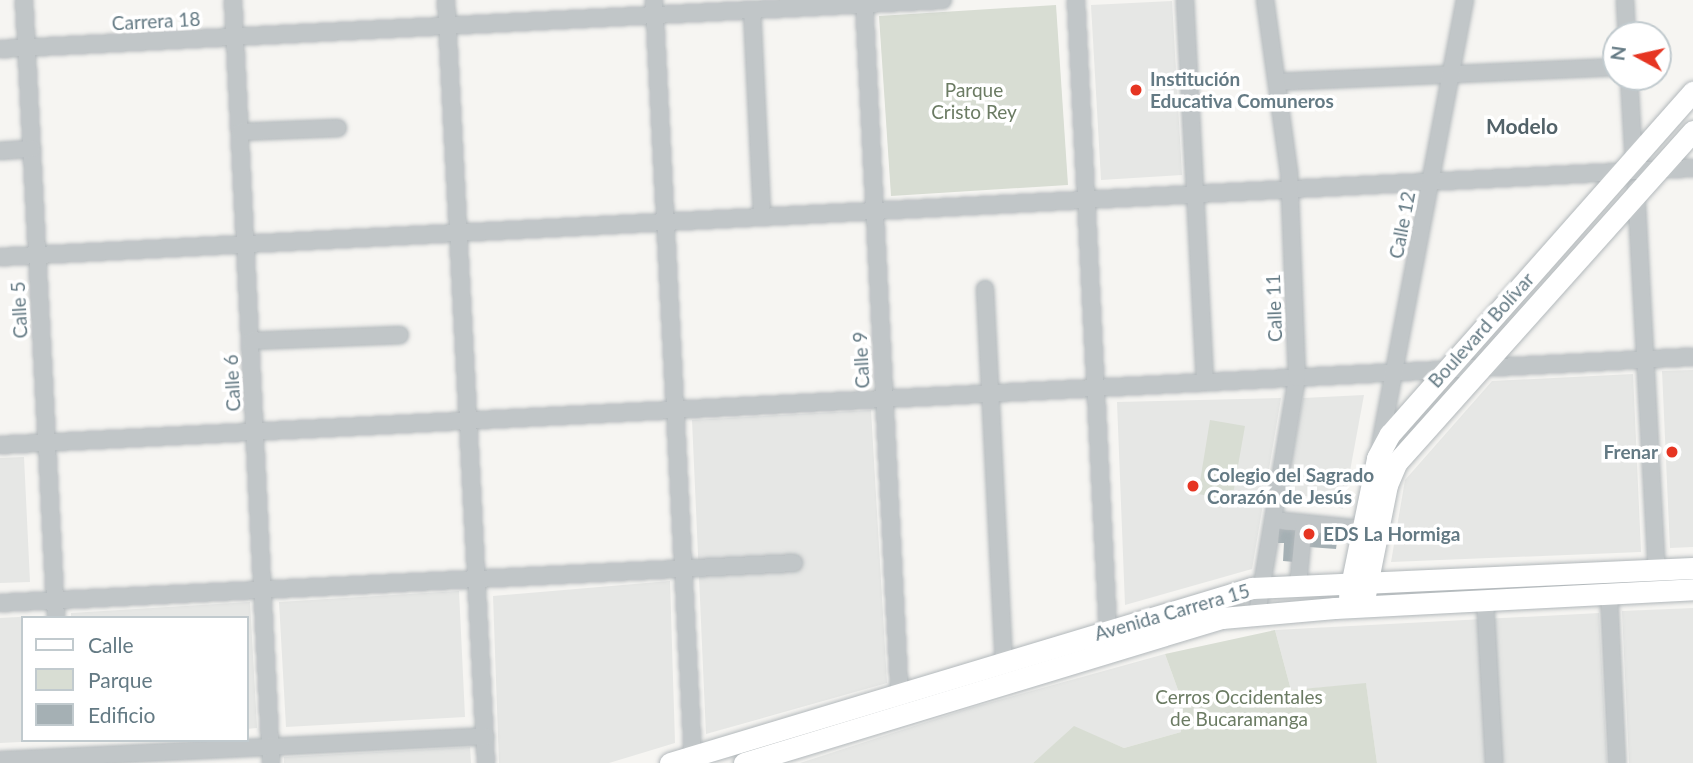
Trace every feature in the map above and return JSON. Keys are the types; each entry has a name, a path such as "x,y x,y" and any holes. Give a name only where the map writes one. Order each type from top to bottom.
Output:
{"main road":[{"name":"Boulevard Bolívar","path":"1360,583 1362,528 1377,458 1394,428 1630,167 1693,92"},
{"name":"Boulevard Bolívar","path":"1360,583 1387,485 1397,461 1693,131"},
{"name":"Avenida Carrera 15","path":"670,763 900,695 1108,629 1261,587 1693,568"},
{"path":"1355,607 1360,583"},
{"name":"Avenida Carrera 15","path":"744,763 771,759 1222,618 1355,607 1693,589"}],"street":[{"name":"Calle 5","path":"24,0 56,616"},
{"name":"Calle 6","path":"233,0 271,763"},
{"path":"446,0 486,763"},
{"name":"Carrera 18","path":"0,49 447,26 654,8 752,10 864,2 943,0"},
{"path":"1076,0 1108,629"},
{"path":"1185,0 1205,383"},
{"name":"Calle 11","path":"1257,614 1297,378 1291,188 1265,0"},
{"name":"Calle 12","path":"1377,458 1465,0"},
{"path":"1625,0 1626,21"},
{"name":"Calle 9","path":"864,2 901,717"},
{"path":"654,8 693,756"},
{"path":"752,10 762,217"},
{"path":"1277,82 1602,68"},
{"path":"1629,91 1630,167 1636,194 1657,570"},
{"path":"240,132 338,128"},
{"path":"0,151 32,149"},
{"path":"0,257 1432,181 1630,167 1658,170 1693,168"},
{"path":"985,289 1004,661"},
{"path":"251,341 400,335"},
{"path":"0,445 1693,357"},
{"path":"1274,520 1362,528"},
{"path":"1298,585 1304,523"},
{"path":"0,603 794,563"},
{"path":"1609,594 1618,763"},
{"path":"1485,600 1494,763"},
{"path":"0,760 63,753 485,736"}],"shaded area":[{"name":"Institución Educativa Comuneros","path":"1172,1 1182,175 1101,180 1091,5"},
{"path":"1693,370 1693,547 1670,548 1662,371"},
{"path":"1633,374 1641,552 1391,562 1405,480 1492,381"},
{"path":"1364,395 1343,509 1286,489 1303,398"},
{"name":"Colegio del Sagrado Corazón de Jesús","path":"1281,398 1252,569 1125,605 1117,402"},
{"path":"871,410 887,683 706,734 692,420"},
{"path":"24,457 30,582 0,583 0,458"},
{"path":"670,581 675,743 609,763 499,763 493,596"},
{"path":"459,591 465,717 286,727 279,602"},
{"path":"250,602 257,728 248,729 248,616 71,616 71,613"},
{"path":"1693,608 1693,763 1629,763 1622,611"},
{"path":"1599,613 1607,763 1377,763 1366,684 1291,690 1275,630"},
{"path":"21,617 21,742 0,743 0,618"},
{"path":"1165,654 1178,690 1181,732 1124,748 1074,727 1033,763 800,763 970,708"},
{"path":"470,747 471,763 284,763 284,757"}],"green space":[{"name":"Parque Cristo Rey","path":"1056,5 1068,185 891,196 879,16"},
{"path":"1210,420 1245,426 1232,500 1198,494"},
{"name":"Cerros Occidentales de Bucaramanga","path":"1275,630 1291,690 1366,683 1377,763 1033,763 1074,726 1124,748 1181,732 1178,690 1165,654"}],"building":[{"path":"1279,529 1338,534 1336,549 1309,547 1307,563 1283,561 1284,543 1278,543"}],"place":[{"name":"Institución Educativa Comuneros","path":"1136,90"},
{"name":"Frenar","path":"1672,452"},
{"name":"Colegio del Sagrado Corazón de Jesús","path":"1193,486"},
{"name":"EDS La Hormiga","path":"1309,534"}],"district":[{"name":"Modelo","path":"1522,126"}]}
